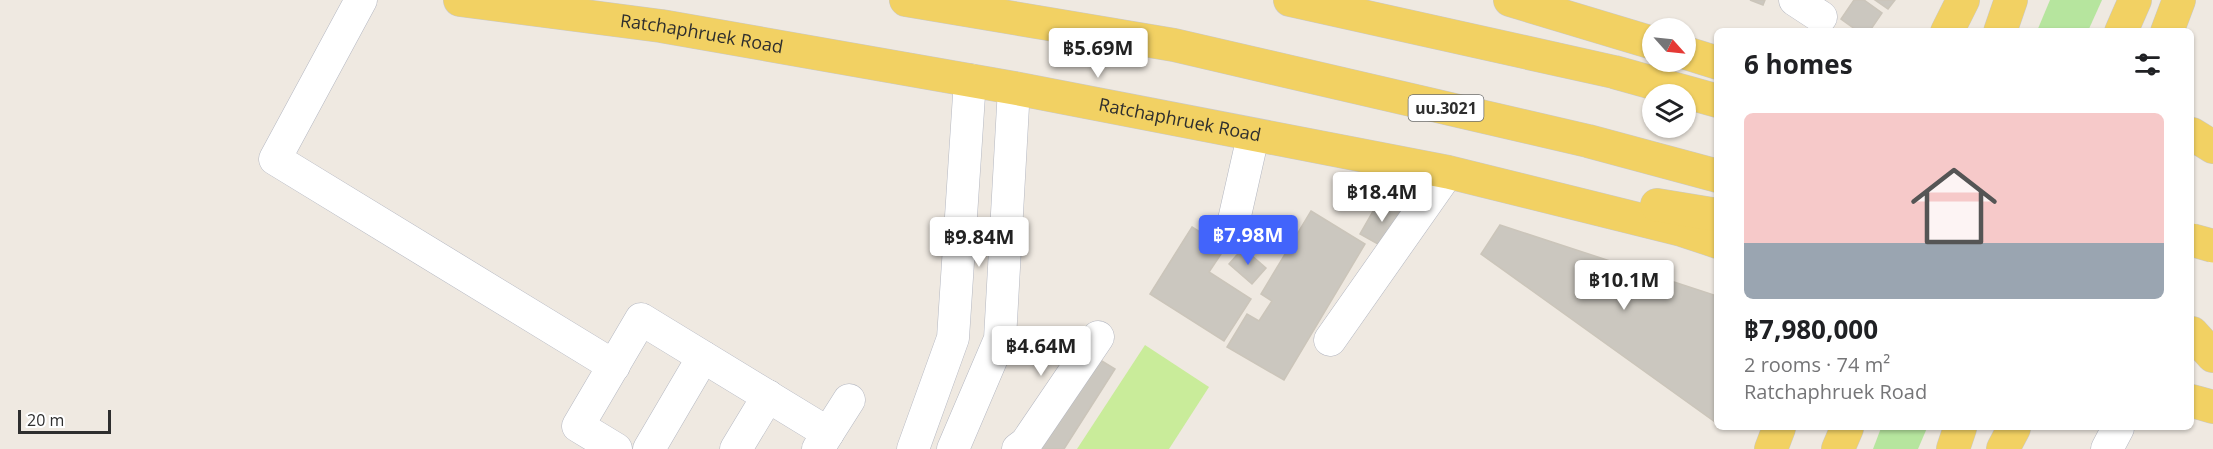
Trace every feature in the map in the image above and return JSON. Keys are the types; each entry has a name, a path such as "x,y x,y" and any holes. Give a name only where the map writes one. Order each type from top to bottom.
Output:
{"main road":[{"name":"Ratchaphruek Road","path":"460,0 661,26 1014,88 1448,172 1682,230 1714,241"},
{"name":"นบ.3021","path":"906,0 1174,45 1588,141 1714,175"},
{"path":"1290,0 1614,72 1714,100"},
{"path":"1510,0 1642,29"},
{"path":"1510,0 1642,40"},
{"path":"1949,28 1963,0"},
{"path":"2001,28 2011,0"},
{"path":"2123,28 2135,0"},
{"path":"2169,28 2179,0"},
{"path":"1696,40 1714,44"},
{"path":"1696,56 1714,62"},
{"path":"2194,135 2213,147"},
{"path":"1448,172 1714,214"},
{"path":"2194,255 2197,250 2213,238"},
{"path":"2194,241 2213,246"},
{"path":"2194,318 2213,324"},
{"path":"2194,335 2213,356"},
{"path":"2194,402 2213,407"},
{"path":"1771,449 1778,430"},
{"path":"1838,449 1846,430"},
{"path":"1953,449 1959,430"},
{"path":"2003,449 2013,430"}],"street":[{"path":"361,0 275,159 614,366"},
{"path":"1795,0 1821,17"},
{"path":"913,449 953,338 970,81"},
{"path":"953,449 1000,339 1014,88"},
{"path":"1234,220 1253,136"},
{"path":"1330,340 1448,172"},
{"path":"616,449 578,426 641,319 768,396 823,441 849,400"},
{"path":"1018,449 1026,443 1098,337"},
{"path":"649,449 703,357"},
{"path":"736,449 768,396"},
{"path":"2107,449 2117,430"},
{"path":"929,449 939,449"}],"green space":[{"path":"2050,0 2102,0 2089,28 2038,28"},
{"path":"1145,345 1209,387 1169,449 1077,449"},
{"path":"1880,430 1926,430 1918,449 1873,449"}],"building":[{"path":"1750,0 1765,0 1763,5"},
{"path":"1854,0 1864,0 1882,13 1872,28 1853,28 1841,19"},
{"path":"1875,0 1895,0 1888,9"},
{"path":"1380,199 1405,213 1385,248 1360,234"},
{"path":"1311,211 1365,244 1284,380 1227,347 1247,314 1259,321 1272,301 1261,294"},
{"path":"1500,225 1714,295 1714,421 1481,254"},
{"path":"1192,227 1225,248 1209,272 1251,299 1224,341 1150,294"},
{"path":"1243,248 1266,268 1252,284 1229,264"},
{"path":"1092,355 1115,369 1064,449 1032,449"}]}
